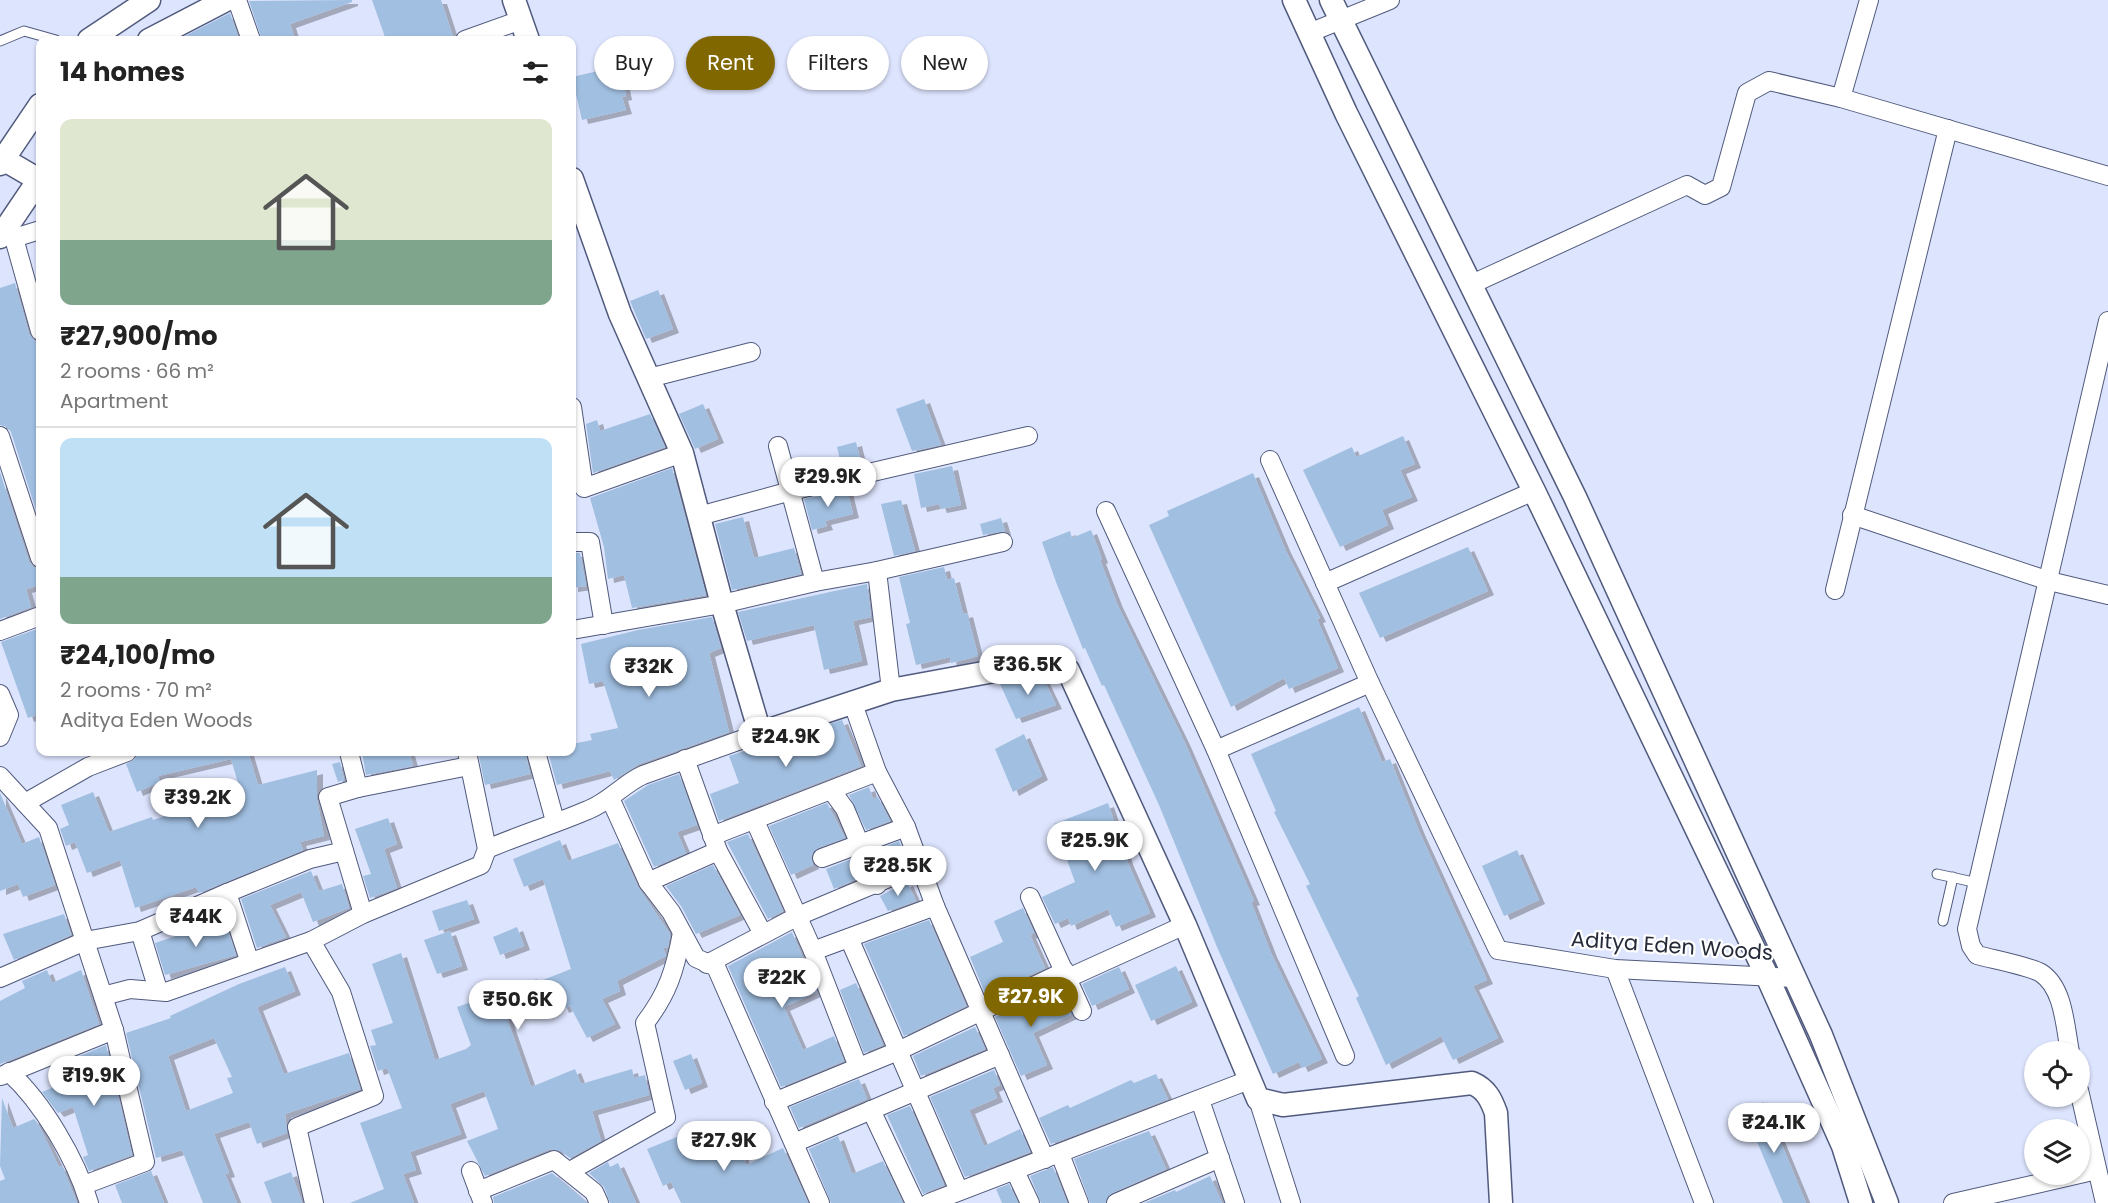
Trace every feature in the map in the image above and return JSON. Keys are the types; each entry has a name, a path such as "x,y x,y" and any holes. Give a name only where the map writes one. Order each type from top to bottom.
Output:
{"street":[{"path":"95,36 149,0"},
{"path":"159,36 226,0"},
{"path":"237,0 250,36"},
{"path":"1294,0 1534,491 1767,976 1843,1146 1861,1203"},
{"path":"1331,0 1575,497 1821,1035 1887,1203"},
{"path":"1309,33 1390,0"},
{"path":"1841,98 1869,0"},
{"path":"476,36 521,20"},
{"path":"1472,284 1686,185 1705,195 1721,187 1747,93 1768,81 1841,98 2108,176"},
{"path":"36,111 1,161 36,177"},
{"path":"1835,590 1948,129"},
{"path":"36,186 8,233 36,319"},
{"path":"576,190 620,314 682,453 759,733"},
{"path":"8,233 36,230"},
{"path":"2068,1041 2058,998 2049,983 2040,973 1977,955 1971,946 1968,930 2108,321"},
{"path":"649,378 751,352"},
{"path":"576,434 584,488 682,453"},
{"path":"0,436 36,546"},
{"path":"699,516 791,491 1028,436"},
{"path":"778,446 815,582"},
{"path":"1216,750 1370,683 1270,460"},
{"path":"1325,583 1534,491"},
{"path":"1106,511 1216,750 1345,1056"},
{"path":"1852,515 2049,581 2108,595"},
{"path":"576,542 590,542 604,625"},
{"path":"576,629 722,604 1003,542"},
{"path":"877,571 891,690"},
{"path":"0,631 36,618"},
{"path":"487,849 555,821 589,810 610,798 630,781 685,759 852,701 891,690 1028,665 1053,664 1068,670 1185,926 1254,1089 1291,1203"},
{"name":"Aditya Eden Woods","path":"1370,683 1498,950 1615,969 1795,978"},
{"path":"0,694 9,715 0,737"},
{"path":"852,701 876,772 906,827 922,864 935,906 1000,1055 1079,1203"},
{"path":"25,803 88,767 117,756"},
{"path":"350,756 358,788"},
{"path":"537,756 555,821"},
{"path":"103,996 130,989 166,992 249,960 311,941 363,914 481,865 487,849 468,759 328,797 363,914"},
{"path":"685,759 715,843 762,932"},
{"path":"648,882 755,821 876,772"},
{"path":"0,776 48,828 114,1030 145,1162 84,1185"},
{"path":"832,791 845,809 877,885"},
{"path":"610,798 648,882 671,912 696,958 716,966 820,1203"},
{"path":"755,821 813,951 858,1067"},
{"path":"822,858 906,827"},
{"path":"1,973 85,941 140,931 310,859 344,851"},
{"path":"707,964 762,932 922,864"},
{"path":"227,893 249,960"},
{"path":"1030,897 1082,1011"},
{"path":"813,951 935,906"},
{"path":"774,1102 898,1051 981,1011 1067,974 1185,926"},
{"path":"140,931 158,990"},
{"path":"570,1171 666,1117 645,1023 659,1004 675,973 682,933"},
{"path":"849,938 915,1089 970,1194"},
{"path":"311,941 341,992 374,1096 297,1127 314,1203"},
{"path":"1615,969 1704,1203"},
{"path":"5,1075 114,1030"},
{"path":"794,1143 915,1089 1000,1055"},
{"path":"5,1075 28,1089 46,1113 84,1185 89,1203"},
{"path":"929,1203 970,1194 1015,1171 1200,1100 1254,1089 1283,1105 1472,1083 1482,1088 1491,1100 1496,1113 1501,1203"},
{"path":"1200,1100 1235,1203"},
{"path":"2083,1107 2105,1203"},
{"path":"871,1110 915,1203"},
{"path":"1116,1203 1220,1158"},
{"path":"471,1171 481,1197 554,1160 594,1192 599,1203"},
{"path":"1953,1203 2097,1170"},
{"path":"1015,1171 1030,1203"}],"lane":[{"path":"0,41 24,31 42,36"},
{"path":"1937,874 1978,883"},
{"path":"1943,921 1953,877"}],"building":[{"path":"352,0 352,2 290,24 294,36 261,36 249,1"},
{"path":"372,0 441,0 453,36 385,36"},
{"path":"230,13 238,36 185,36"},
{"path":"594,72 594,90 625,90 626,96 622,97 626,110 582,120 576,94 576,76"},
{"path":"15,283 29,334 36,342 36,510 11,432 7,427 0,425 0,288"},
{"path":"658,290 673,329 646,339 630,301"},
{"path":"924,399 941,445 912,451 896,409"},
{"path":"703,404 718,439 695,449 679,414"},
{"path":"650,414 665,447 593,473 586,424 597,420 600,431"},
{"path":"1403,436 1415,464 1400,470 1412,497 1382,510 1388,525 1340,547 1303,470 1352,447 1356,457"},
{"path":"856,442 861,463 842,468 837,447"},
{"path":"952,466 961,505 941,509 939,504 921,508 914,474"},
{"path":"672,468 706,595 632,608 624,575 608,579 604,547 590,498"},
{"path":"0,472 29,562 36,568 36,586 26,589 31,607 0,619"},
{"path":"1253,473 1285,549 1320,618 1317,619 1338,668 1289,689 1284,678 1231,707 1149,525 1169,516 1167,511"},
{"path":"847,490 853,514 825,521 827,526 812,530 804,499"},
{"path":"901,500 915,551 894,556 881,504"},
{"path":"743,517 754,558 794,548 801,574 732,590 715,524"},
{"path":"1001,518 1005,531 983,535 980,524"},
{"path":"1091,530 1117,604 1184,741 1254,901 1251,902 1271,953 1322,1059 1302,1068 1299,1062 1273,1074 1217,947 1159,805 1104,685 1102,686 1085,648 1083,649 1056,582 1042,542 1070,531 1072,538"},
{"path":"1468,547 1488,591 1380,638 1359,593"},
{"path":"576,553 580,553 586,586 576,587"},
{"path":"944,567 947,580 954,578 963,614 967,613 978,656 951,663 950,657 916,665 906,624 910,623 899,577"},
{"path":"867,584 871,617 853,621 862,661 824,670 814,625 747,641 738,612"},
{"path":"712,617 721,648 709,653 729,732 639,764 614,780 610,771 557,785 549,756 576,756 576,743 592,740 590,734 618,728 603,681 589,684 581,644 638,630"},
{"path":"36,629 36,715 28,718 1,642"},
{"path":"1028,678 1043,678 1056,705 1016,719 1000,684"},
{"path":"1359,707 1382,762 1390,759 1419,831 1487,980 1473,986 1498,1038 1453,1060 1441,1036 1386,1065 1356,998 1359,996 1306,886 1310,884 1274,812 1276,811 1251,754"},
{"path":"842,720 861,766 719,821 710,794 739,783 729,756"},
{"path":"1024,734 1042,776 1013,792 995,749"},
{"path":"136,756 249,756 258,785 317,770 317,800 324,836 300,842 303,850 199,893 196,887 135,908 120,860 87,873 75,842 66,846 60,829 69,825 61,805 93,792 109,832 152,817 153,820 186,809 187,813 242,797 231,759 158,776 160,782 137,792 126,764"},
{"path":"363,756 410,756 413,766 366,775"},
{"path":"479,756 526,756 530,774 485,785"},
{"path":"340,762 344,780 338,782 332,764"},
{"path":"679,774 697,825 677,832 686,853 654,867 624,801 648,785"},
{"path":"869,787 873,799 878,797 890,821 866,830 849,795"},
{"path":"0,793 22,844 39,837 55,885 23,897 18,884 0,891"},
{"path":"827,803 845,838 818,848 811,856 813,865 791,875 769,826"},
{"path":"1108,803 1128,863 1150,913 1116,927 1108,909 1071,926 1068,918 1055,924 1042,897 1075,882 1054,824"},
{"path":"388,818 397,844 384,849 397,888 370,898 363,876 371,874 355,829"},
{"path":"748,834 783,911 768,919 727,842"},
{"path":"560,840 568,861 618,843 638,887 670,934 668,947 663,948 666,956 617,981 620,991 602,999 615,1024 587,1038 570,1006 563,1009 557,994 506,1014 509,1024 531,1087 575,1069 581,1084 632,1069 634,1078 645,1075 649,1095 592,1111 601,1141 570,1158 561,1151 550,1149 485,1176 467,1141 498,1129 484,1091 450,1104 461,1134 410,1152 416,1170 403,1174 414,1203 350,1203 384,1189 360,1123 402,1108 387,1068 378,1071 370,1046 376,1045 371,1030 393,1023 372,964 401,953 435,1060 466,1049 471,1045 457,1007 537,979 538,982 571,969 543,879 524,887 513,859"},
{"path":"899,841 906,859 882,868 875,851"},
{"path":"1517,850 1539,900 1504,916 1482,866"},
{"path":"854,858 861,877 834,889 826,869"},
{"path":"713,865 740,915 696,934 681,906 666,886"},
{"path":"311,871 319,891 342,884 349,908 313,922 301,892 270,905 286,937 257,948 241,899"},
{"path":"907,882 916,901 888,911 880,896"},
{"path":"467,900 474,919 439,931 432,911"},
{"path":"1023,908 1034,933 1030,935 1045,968 986,996 970,957 1003,942 994,921"},
{"path":"64,914 71,935 14,960 3,934"},
{"path":"224,920 236,955 165,975 155,943"},
{"path":"929,920 966,1006 904,1036 864,944"},
{"path":"517,927 524,946 500,955 493,937"},
{"path":"450,931 462,966 437,974 424,940"},
{"path":"792,932 817,992 784,1007 803,1050 834,1036 844,1061 781,1087 728,966"},
{"path":"1176,966 1192,1002 1151,1021 1135,985"},
{"path":"285,967 295,991 257,1007 284,1074 349,1053 360,1089 285,1114 287,1133 257,1144 249,1122 214,1134 229,1173 225,1174 237,1203 203,1203 182,1150 156,1158 126,1033 171,1018 170,1016 239,984","holes":["214,1038 232,1077 227,1078 233,1093 186,1111 168,1056"]},
{"path":"1119,967 1129,989 1092,1006 1082,984"},
{"path":"47,970 52,983 81,970 99,1024 0,1064 0,1001 25,988 22,981"},
{"path":"856,983 883,1045 864,1053 840,990"},
{"path":"1055,988 1060,990 1071,1015 1033,1033 1047,1065 1021,1076 995,1017"},
{"path":"975,1027 985,1049 921,1076 913,1056"},
{"path":"106,1045 132,1155 89,1171 83,1157 88,1155 73,1107 58,1113 42,1092 69,1081 61,1064"},
{"path":"691,1054 702,1083 685,1090 673,1061"},
{"path":"994,1070 1000,1085 993,1088 997,1098 969,1110 984,1146 1020,1129 1030,1152 965,1177 930,1097"},
{"path":"1156,1074 1168,1099 1051,1144 1039,1118 1068,1105 1070,1108 1131,1080 1134,1083"},
{"path":"859,1079 867,1099 799,1128 790,1107"},
{"path":"2,1098 13,1128 34,1119 37,1122 59,1167 62,1166 77,1203 0,1203 0,1181 5,1179 0,1166"},
{"path":"1764,1102 1806,1203 1783,1203 1744,1111"},
{"path":"910,1106 944,1185 923,1194 887,1115"},
{"path":"726,1125 739,1157 742,1155 746,1165 783,1148 808,1203 681,1203 671,1182 663,1186 647,1149 689,1132 692,1140"},
{"path":"1149,1131 1166,1169 1112,1193 1105,1203 1090,1203 1074,1159"},
{"path":"838,1136 852,1174 883,1161 903,1203 831,1203 809,1149"},
{"path":"608,1162 610,1167 618,1163 636,1203 610,1203 604,1187 589,1173"},
{"path":"1053,1167 1067,1203 1041,1203 1030,1176"},
{"path":"151,1171 164,1203 122,1203 115,1185"},
{"path":"291,1172 302,1203 272,1203 264,1182"},
{"path":"552,1173 587,1203 494,1203 493,1197"},
{"path":"1210,1176 1222,1203 1144,1203 1175,1190 1176,1192"},
{"path":"1009,1184 1018,1203 1002,1203 996,1189"}]}
